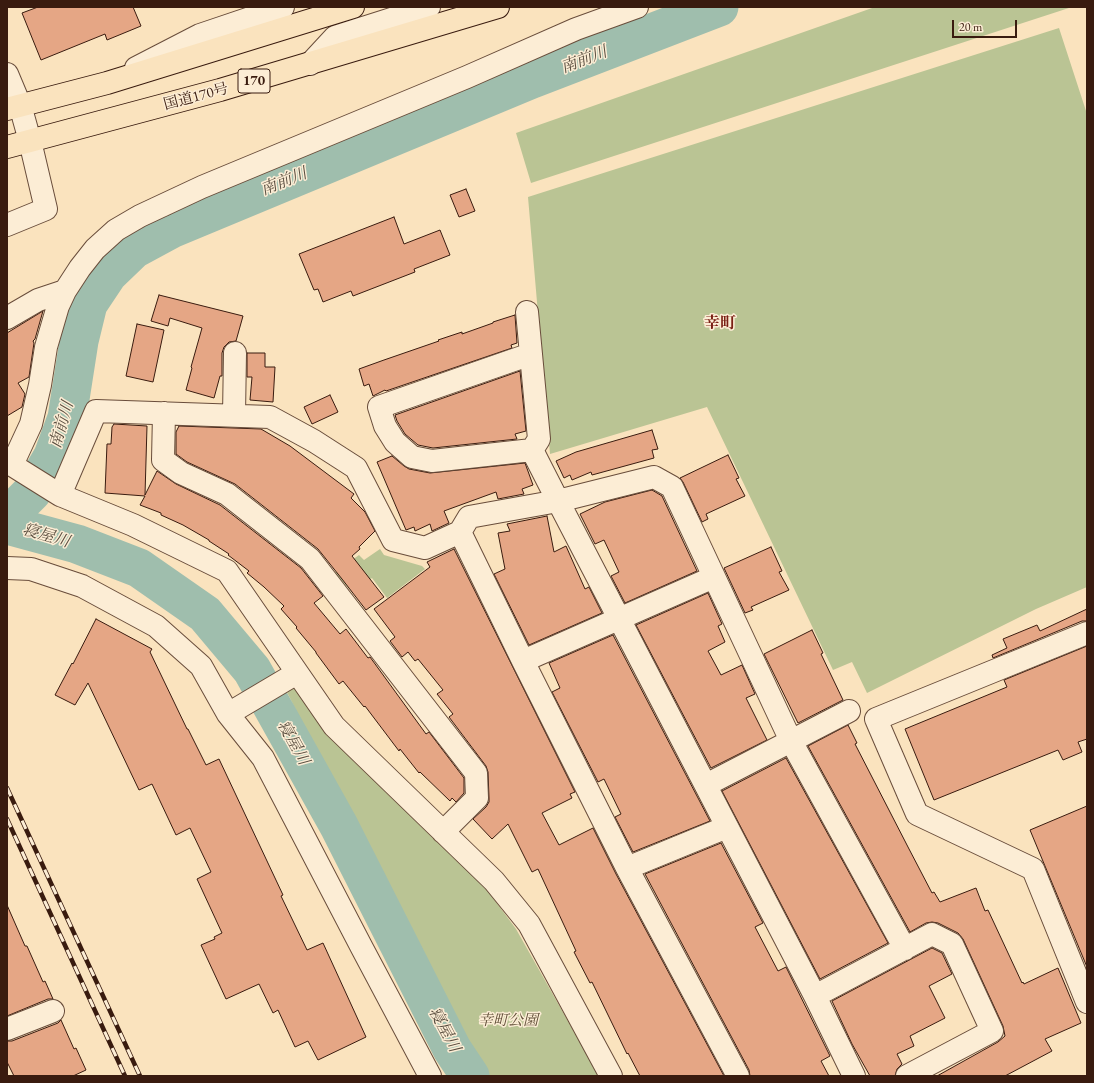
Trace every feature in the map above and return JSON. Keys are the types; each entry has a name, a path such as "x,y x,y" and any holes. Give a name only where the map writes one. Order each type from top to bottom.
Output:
{"highway":[{"path":"14,107 107,83 353,7"},
{"name":"国道170号","path":"7,147 220,90 498,7"}],"street":[{"path":"107,83 200,35 283,7"},
{"path":"310,64 335,37 429,7"},
{"path":"611,1076 529,924 494,881 334,726 228,571 133,525 57,493 19,469 40,385 46,347 58,306 65,291 80,268 95,249 116,230 140,216 202,187 576,29 637,7"},
{"path":"7,74 14,107 30,141 46,209 7,225"},
{"path":"7,318 38,300 65,291"},
{"path":"527,312 539,439 532,450"},
{"path":"234,416 235,353"},
{"path":"531,354 379,407 385,426 395,442 412,457 432,461 532,450"},
{"path":"57,493 96,411 270,417 314,441 356,468 393,540 425,548 460,532 469,517 558,501 654,476 672,487 791,741 905,949"},
{"path":"164,413 163,460 181,473 227,494 310,559 476,773 477,798 443,832"},
{"path":"532,450 815,996 854,1076"},
{"path":"460,532 627,868 738,1076"},
{"path":"7,568 31,569 82,586 156,626 201,666 228,714 264,758 430,1076"},
{"path":"523,661 714,577"},
{"path":"1087,634 876,719 917,814 1033,869 1087,1002"},
{"path":"228,714 297,673"},
{"path":"706,785 849,711"},
{"path":"627,868 727,827"},
{"path":"815,996 932,934 952,944 992,1031 907,1076"},
{"path":"7,1029 53,1011"}],"green space":[{"path":"875,7 1072,7 531,183 516,133"},
{"path":"1059,28 1087,114 1087,587 1036,609 867,693 852,662 833,670 707,407 550,454 528,197"},
{"path":"380,549 384,555 422,566 425,569 387,598 372,578 352,592 334,573 359,555 364,560"},
{"name":"幸町公園","path":"297,673 485,887 516,929 599,1076 483,1076 464,1050 282,682"}],"building":[{"path":"38,7 133,7 141,26 107,40 105,34 41,60 22,13"},
{"path":"466,189 475,211 459,217 450,195"},
{"path":"394,217 404,244 440,230 450,255 414,269 415,272 353,296 351,291 323,302 318,289 314,290 299,254"},
{"path":"159,295 243,316 236,341 229,342 224,347 222,353 222,376 220,376 214,398 186,390 202,328 170,318 168,326 151,321"},
{"path":"43,311 35,339 33,341 34,343 29,377 18,383 25,394 22,407 7,416 7,333"},
{"path":"515,315 517,343 511,345 512,348 386,391 385,390 373,396 369,384 364,386 359,369 439,341 438,340 462,332 462,334"},
{"path":"137,324 164,330 153,382 126,376"},
{"path":"247,353 265,353 265,367 275,367 273,402 250,400 252,377 247,377"},
{"path":"520,371 526,431 515,434 517,439 433,448 418,445 405,434 397,421 395,415"},
{"path":"330,395 338,412 312,424 304,407"},
{"path":"114,424 147,426 145,495 157,471 176,484 220,505 301,568 323,596 314,603 340,634 346,629 368,658 370,657 426,734 429,732 464,778 464,793 456,802 452,798 450,801 420,772 419,773 400,749 399,751 365,706 364,707 343,681 339,684 316,652 296,628 297,627 281,609 284,606 247,573 249,571 209,540 183,525 161,515 161,513 140,505 145,496 105,493 107,444 111,444 112,427"},
{"path":"179,426 261,429 290,446 354,494 351,498 365,512 375,531 352,556 384,597 366,610 318,549 235,484 187,462 176,454 176,432"},
{"path":"652,430 658,449 652,450 654,458 592,475 591,472 572,480 570,475 564,478 556,461 576,452"},
{"path":"728,455 739,478 736,479 745,496 706,514 708,519 702,522 680,478"},
{"path":"392,456 409,469 430,473 525,463 533,485 522,489 524,494 498,499 496,492 444,511 449,523 432,531 430,524 415,531 414,527 406,530 377,462"},
{"path":"652,490 662,496 697,571 625,603 611,576 619,572 604,540 595,544 580,514 605,502"},
{"path":"547,516 554,552 566,546 585,589 589,587 602,613 529,645 494,574 505,569 498,533 510,531 507,524"},
{"path":"771,547 782,571 779,572 789,590 751,607 753,610 745,613 724,568"},
{"path":"454,549 575,792 570,794 572,798 542,813 559,845 593,828 724,1076 640,1076 628,1053 627,1054 592,982 590,983 574,952 576,951 538,869 532,872 508,824 492,839 473,819 486,807 489,802 488,772 486,766 449,717 453,714 437,694 443,690 418,659 415,661 408,652 402,657 390,641 395,637 374,609 430,567 427,562"},
{"path":"708,593 722,624 718,626 725,642 708,651 721,675 742,665 755,694 746,698 767,740 711,768 636,625"},
{"path":"1087,609 1087,621 1082,621 993,658 992,655 1007,648 1003,639 1037,625 1040,631"},
{"path":"96,619 152,649 150,652 206,765 219,759 283,895 281,896 307,950 323,943 366,1037 318,1060 308,1041 295,1047 278,1010 273,1013 259,984 226,999 201,945 215,939 214,937 222,933 197,879 211,872 190,828 176,835 152,784 139,790 88,683 75,705 55,695"},
{"path":"812,630 823,653 821,654 843,700 798,723 764,654"},
{"path":"613,635 710,821 633,852 615,817 621,814 604,779 598,782 552,692 560,688 549,663"},
{"path":"1087,646 1087,739 1078,742 1082,752 1063,760 1058,750 934,800 905,729 1007,687 1004,680"},
{"path":"848,725 857,743 855,744 932,893 934,892 940,902 976,888 985,911 988,910 1022,983 1023,982 1024,984 1058,968 1081,1023 1045,1039 1052,1051 1005,1076 937,1076 998,1042 1005,1036 1003,1026 963,939 958,933 938,923 932,922 926,923 910,932 808,746"},
{"path":"786,758 888,943 820,979 722,791"},
{"path":"1087,806 1087,967 1030,830"},
{"path":"721,843 763,923 755,927 778,971 786,967 830,1056 821,1061 829,1076 750,1076 749,1070 645,874"},
{"path":"7,905 25,946 27,946 43,982 45,981 53,999 48,999 7,1016"},
{"path":"932,948 942,953 952,974 929,986 945,1018 910,1036 914,1046 897,1054 902,1064 897,1069 895,1076 870,1076 852,1044 832,1001"},
{"path":"61,1020 74,1049 76,1048 86,1070 73,1076 14,1076 7,1062 7,1041 12,1041 58,1023"}],"waterway":[{"name":"南前川","path":"7,517 32,492 53,456 67,418 79,341 88,304 108,274 134,249 171,229 532,79 719,7"},
{"name":"寝屋川","path":"7,525 77,544 139,568 205,614 252,670 339,826 452,1049 470,1076"}],"railway":[{"path":"7,788 140,1076"},
{"path":"7,819 125,1076"}],"district":[{"name":"幸町","path":"720,324"}]}
